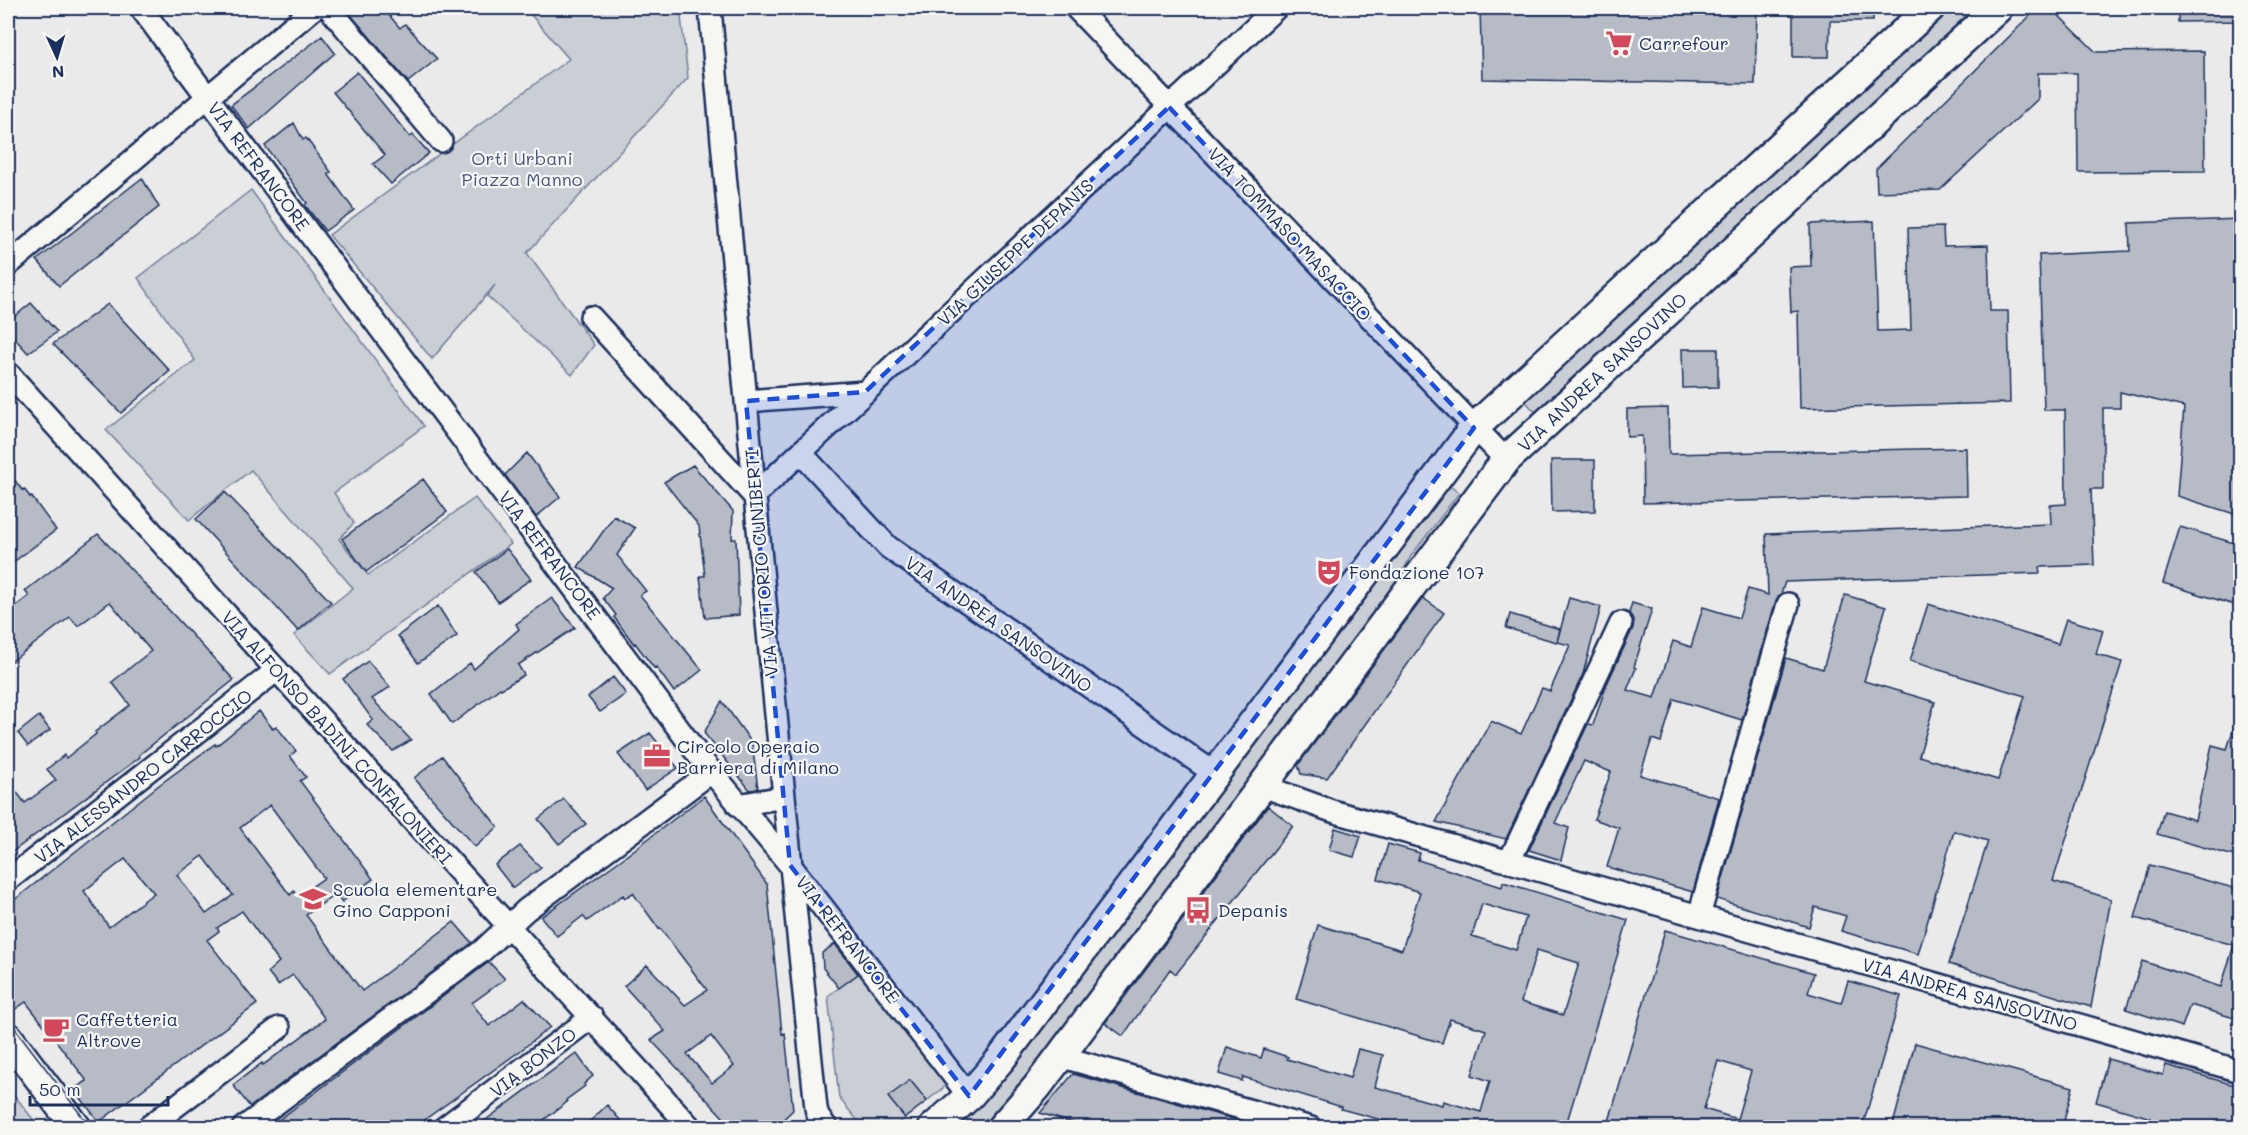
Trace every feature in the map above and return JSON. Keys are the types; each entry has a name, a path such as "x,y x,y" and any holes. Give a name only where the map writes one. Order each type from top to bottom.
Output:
{"main road":[{"path":"933,1128 969,1096 1001,1059 1474,428 1930,8"},
{"name":"VIA ANDREA SANSOVINO","path":"1001,1128 1029,1096 1506,460 1998,8"},
{"path":"10,1044 77,1128"}],"street":[{"name":"VIA REFRANCORE","path":"141,8 711,772 790,865 969,1096"},
{"path":"8,265 314,8"},
{"path":"329,8 441,141"},
{"name":"VIA VITTORIO CUNIBERTI","path":"710,8 754,496 817,1124"},
{"name":"VIA TOMMASO MASACCIO","path":"1076,8 1506,460"},
{"name":"VIA GIUSEPPE DEPANIS","path":"754,496 1276,8"},
{"path":"591,317 754,496"},
{"name":"VIA ALFONSO BADINI CONFALONIERI","path":"8,373 691,1128"},
{"path":"746,401 865,392"},
{"name":"VIA ANDREA SANSOVINO","path":"801,453 888,547 1214,773"},
{"path":"1700,916 1788,604"},
{"path":"1509,862 1621,622"},
{"name":"VIA ALESSANDRO CARROCCIO","path":"8,880 277,670"},
{"path":"243,1128 482,951 526,910 711,772"},
{"name":"VIA ANDREA SANSOVINO","path":"1263,786 1332,811 2241,1071"},
{"path":"738,805 784,797"},
{"name":"VIA BONZO","path":"444,1128 592,1017"},
{"path":"147,1128 279,1028"},
{"path":"1059,1056 1311,1128"}],"highlighted area":[{"path":"1169,107 1474,428 969,1096 790,865 746,401 865,392"}],"green space":[{"name":"Orti Urbani Piazza Manno","path":"525,8 680,8 688,78 527,253 594,345 572,375 487,296 495,285 432,359 329,235 569,59"},
{"path":"1949,8 1983,8 1540,417 1524,400"},
{"path":"251,190 424,426 334,493 354,523 339,539 368,575 475,498 511,544 330,674 294,635 353,588 251,470 189,520 106,430 195,360 138,278"},
{"path":"1447,484 1459,493 1411,556 1386,604 990,1127 954,1128 978,1108 995,1087"},
{"path":"864,969 948,1084 894,1127 863,1127 839,1098 828,996"},
{"path":"8,1087 39,1127 8,1127"}],"building":[{"path":"345,8 383,8 400,28 405,24 437,59 408,82"},
{"name":"Carrefour","path":"1480,8 1757,8 1755,84 1482,79"},
{"path":"1793,8 1873,8 1873,21 1830,21 1829,57 1793,57"},
{"path":"2038,8 2051,8 2096,52 2204,51 2205,171 2078,172 2077,73 2038,73 2038,99 1940,190 1877,192 1876,169"},
{"path":"2178,8 2241,8 2241,21 2178,22"},
{"path":"322,36 335,53 249,129 231,105"},
{"path":"357,72 410,137 413,135 429,153 391,184 373,164 385,155 333,92"},
{"path":"294,123 303,140 306,138 331,172 328,174 354,210 325,231 265,146"},
{"path":"142,178 159,207 59,286 37,260"},
{"path":"2241,219 2241,516 2177,496 2184,407 2120,392 2120,408 2103,408 2103,489 2091,489 2094,565 2039,567 2040,573 1785,582 1776,600 1742,720 1674,699 1661,742 1652,739 1640,775 1719,798 1693,892 1607,867 1619,828 1594,819 1611,772 1584,761 1555,823 1569,828 1561,860 1529,850 1588,724 1593,725 1606,686 1633,628 1634,621 1629,613 1632,603 1652,609 1634,667 1636,668 1627,690 1655,698 1673,641 1691,647 1703,607 1739,618 1748,589 1768,595 1766,534 2051,524 2050,505 2066,504 2065,410 2044,410 2039,255 2130,251 2129,223"},
{"path":"1874,221 1878,331 1911,330 1908,228 1943,227 1944,246 1988,245 1990,311 2008,311 2010,403 1800,408 1798,311 1791,312 1789,267 1811,266 1810,224"},
{"path":"31,303 57,332 28,353 8,331 8,322"},
{"path":"108,304 170,371 121,413 53,344"},
{"path":"1682,349 1718,349 1718,387 1683,388"},
{"path":"1668,408 1669,454 1966,448 1967,496 1643,503 1642,436 1627,437 1627,409"},
{"path":"527,453 560,497 536,517 505,475"},
{"path":"1551,460 1595,460 1595,511 1552,512"},
{"path":"693,465 733,511 732,539 736,539 739,615 705,618 700,576 705,576 699,526 664,482"},
{"path":"8,471 22,490 24,489 31,496 56,530 8,566"},
{"path":"423,479 447,512 366,572 342,539"},
{"path":"225,492 331,602 298,631 196,519"},
{"path":"614,516 635,528 617,555 646,591 640,595 702,670 674,692 614,617 616,615 603,598 612,588 578,567"},
{"path":"2180,527 2241,545 2241,607 2163,583"},
{"path":"98,534 234,680 139,755 140,757 8,855 8,781 25,803 56,780 47,769 64,755 66,758 130,705 112,682 151,651 110,602 78,626 70,617 8,664 8,612 29,596 25,591"},
{"path":"507,549 531,579 498,602 476,572"},
{"path":"1845,595 1886,607 1864,681 1935,702 1919,756 1998,780 2025,696 1910,661 1928,604 2058,644 2066,619 2103,630 2096,654 2122,662 2053,881 2111,899 2091,1007 1949,964 1988,841 1954,831 1918,954 1841,931 1846,916 1815,907 1809,927 1717,899 1786,658 1823,669"},
{"path":"552,598 575,628 518,665 524,675 500,688 452,724 431,694 470,663 474,669 519,629 516,624"},
{"path":"1423,598 1444,613 1327,778 1301,774 1298,765"},
{"path":"1569,598 1601,607 1583,674 1506,839 1436,822 1491,721 1521,734 1542,688 1550,691 1570,645 1557,642"},
{"path":"438,606 457,636 418,663 398,636"},
{"path":"1510,614 1560,629 1557,642 1506,628"},
{"path":"368,661 390,687 372,699 411,740 393,751 367,725 373,720 343,679"},
{"path":"613,677 626,694 600,712 588,697"},
{"path":"722,701 752,743 758,789 750,790 704,733"},
{"path":"259,711 273,729 276,726 296,751 290,756 306,777 300,781 373,879 342,902 336,894 306,915 362,991 454,922 472,943 250,1107 233,1085 325,1019 293,975 278,985 268,972 279,962 242,911 217,928 219,931 207,940 257,1004 99,1122 74,1089 87,1081 26,1002 8,1014 8,905 159,785 215,744 216,746","holes":["270,805 324,878 298,896 294,891 290,895 240,828","203,856 233,895 206,914 177,875","125,859 154,893 109,927 84,891"]},
{"path":"39,716 50,730 28,746 18,733"},
{"path":"2237,718 2241,718 2241,789 2232,824 2241,825 2241,858 2157,834 2164,811 2195,820 2212,745 2227,749"},
{"path":"650,733 678,768 645,790 618,754"},
{"path":"442,756 498,827 475,847 414,778"},
{"path":"704,796 767,884 782,1034 785,1033 793,1110 774,1128 712,1128 723,1117 651,1040 665,1031 624,986 647,965 685,1005 707,990 633,893 625,898 623,895 587,921 583,916 557,936 541,917","holes":["711,1036 734,1066 712,1083 687,1054"]},
{"path":"564,799 586,824 559,844 538,819"},
{"path":"1268,806 1293,826 1176,974 1170,969 1123,1036 1105,1023"},
{"path":"1335,828 1361,836 1354,857 1329,850"},
{"path":"1388,844 1420,853 1418,860 1502,887 1503,882 1628,920 1565,1128 1411,1128 1341,1109 1342,1107 1243,1077 1242,1081 1219,1074 1227,1047 1261,1058 1264,1049 1288,1057 1287,1059 1350,1078 1358,1049 1383,1055 1375,1087 1442,1105 1443,1101 1481,1112 1490,1081 1472,1075 1486,1030 1450,1019 1442,1043 1296,999 1318,925 1402,950 1420,892 1378,879","holes":["1482,904 1526,917 1516,950 1472,936","1537,950 1579,963 1563,1015 1521,1002"]},
{"path":"520,846 541,868 513,888 495,865"},
{"path":"2150,865 2241,890 2241,1020 2190,1005 2182,1027 2126,1009 2142,961 2221,987 2234,945 2135,918"},
{"path":"1665,930 1814,973 1808,993 1841,1003 1848,981 1901,996 1862,1128 1607,1128","holes":["1718,1061 1751,1071 1737,1119 1704,1109"]},
{"path":"835,944 858,974 839,988 823,968 822,953"},
{"path":"489,962 505,979 472,1003 489,1026 524,999 550,1027 520,1051 413,1128 268,1128"},
{"path":"1915,1043 2073,1087 2062,1128 1892,1128"},
{"path":"576,1053 593,1076 584,1084 585,1086 566,1100 567,1102 533,1128 475,1128"},
{"path":"2108,1059 2163,1075 2166,1065 2241,1087 2241,1128 2148,1128 2151,1118 2096,1102"},
{"path":"1073,1074 1255,1125 1255,1128 1146,1128 1123,1121 1120,1128 1089,1128 1040,1113"},
{"path":"910,1080 927,1101 905,1118 888,1097"},
{"path":"607,1105 627,1128 583,1128"}],"tram line":[{"path":"8,1019 91,1128"}],"place":[{"name":"Carrefour","path":"1619,43"},
{"name":"Fondazione 107","path":"1329,572"},
{"name":"Circolo Operaio Barriera di Milano","path":"657,756"},
{"name":"Scuola elementare Gino Capponi","path":"313,899"},
{"name":"Depanis","path":"1198,910"},
{"name":"Caffetteria Altrove","path":"56,1029"}]}
